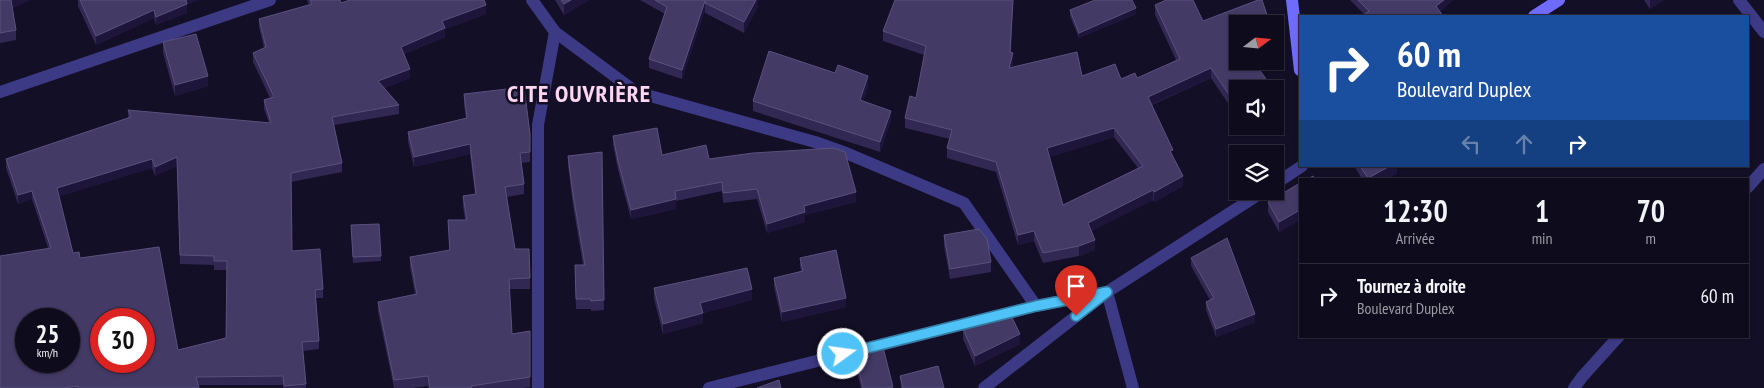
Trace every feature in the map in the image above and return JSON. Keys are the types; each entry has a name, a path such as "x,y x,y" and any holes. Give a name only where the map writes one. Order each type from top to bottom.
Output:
{"main road":[{"path":"1292,0 1299,61"},
{"path":"1536,15 1560,0"}],"street":[{"path":"0,92 270,0"},
{"path":"532,0 555,32 636,92 823,145 964,202 1036,306"},
{"path":"1738,0 1764,32"},
{"path":"538,388 538,124 555,32"},
{"path":"1284,178 1300,167"},
{"path":"1749,186 1764,169"},
{"path":"984,388 1107,292 1250,200"},
{"path":"709,388 1036,306 1107,292"},
{"path":"1107,292 1133,388"},
{"path":"1574,388 1617,338"}],"building":[{"path":"0,0 11,0 16,30 0,33"},
{"path":"80,0 186,0 187,4 156,17 154,10 96,36"},
{"path":"310,0 340,0 341,3 350,0 484,0 486,5 442,21 445,28 401,47 410,69 378,81 399,105 332,117 342,163 291,173 292,251 320,249 323,289 315,290 319,341 302,342 306,384 284,386 283,376 196,377 199,388 78,388 78,386 64,388 0,388 0,256 51,248 32,191 18,195 6,159 131,117 128,110 271,123 264,100 274,97 253,53 266,47 259,19 312,4","holes":["177,157 180,255 214,256 214,261 227,261 226,338 178,350 159,247 80,258 79,252 73,253 57,188 152,159 155,167"]},
{"path":"561,0 571,0 564,4"},
{"path":"655,0 705,1 682,70 649,59 667,7"},
{"path":"706,0 756,0 744,22 705,3"},
{"path":"895,0 1013,0 1010,52 1013,53 1009,68 1077,52 1082,76 1115,64 1121,79 1135,73 1137,78 1180,59 1155,5 1166,0 1193,0 1203,21 1258,0 1262,0 1267,15 1229,15 1229,70 1260,70 1267,80 1229,80 1229,95 1211,68 1148,97 1173,150 1170,151 1183,176 1088,223 1095,240 1079,246 1043,253 1034,231 1018,235 996,162 947,148 952,130 905,118 910,96 916,98 926,46 883,31","holes":["1114,128 1143,166 1063,205 1047,148"]},
{"path":"1095,0 1132,0 1136,8 1079,33 1070,10"},
{"path":"1358,0 1444,0 1436,6 1442,15 1364,15 1369,11"},
{"path":"196,34 208,76 175,85 163,42"},
{"path":"769,51 835,73 838,65 868,76 860,100 891,111 880,142 753,101"},
{"path":"524,87 530,134 530,152 520,153 524,184 505,187 515,249 529,249 530,278 509,279 512,334 530,331 530,377 471,386 472,388 430,388 428,376 394,380 378,302 417,294 410,257 450,250 448,220 467,220 463,196 476,194 470,144 414,157 408,132 467,118 464,94"},
{"path":"657,128 662,155 706,145 709,159 753,153 834,148 845,152 856,192 804,206 805,212 767,224 757,189 723,193 722,182 675,191 676,199 631,210 613,136"},
{"path":"602,152 604,300 591,301 591,299 576,299 575,265 585,265 568,156"},
{"path":"1361,167 1388,167 1368,178"},
{"path":"1299,184 1299,211 1279,222 1268,202 1271,200 1284,200 1284,192"},
{"path":"379,224 381,256 353,257 351,225"},
{"path":"979,229 987,239 991,262 950,269 944,235"},
{"path":"1227,238 1255,314 1216,329 1206,302 1214,298 1191,258"},
{"path":"836,250 846,298 782,312 774,278 803,271 800,258"},
{"path":"747,268 752,289 700,303 703,313 663,324 654,288"},
{"path":"1009,311 1020,334 975,356 963,329 987,317"},
{"path":"882,343 893,387 863,388 854,350"},
{"path":"938,366 944,388 903,388 900,376"},
{"path":"779,380 781,388 757,388"}],"district":[{"name":"CITE OUVRIÈRE","path":"579,93"}],"route":[{"path":"843,354 1036,306 1107,292 1076,316"}]}
